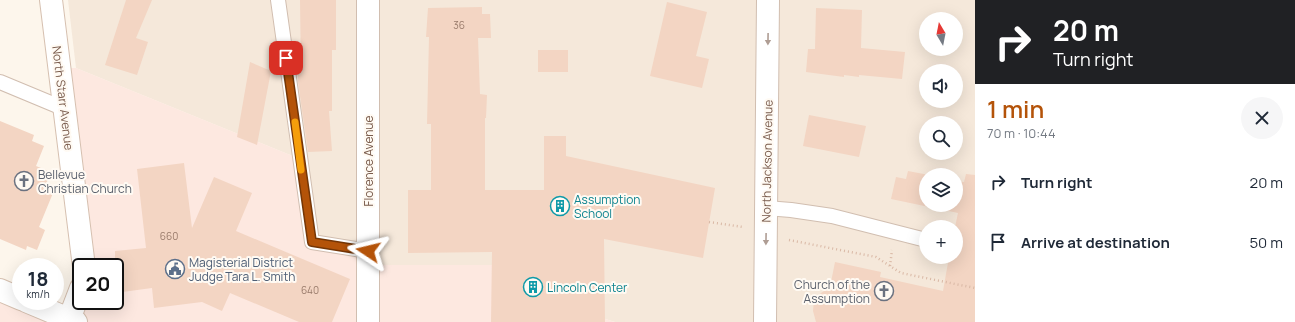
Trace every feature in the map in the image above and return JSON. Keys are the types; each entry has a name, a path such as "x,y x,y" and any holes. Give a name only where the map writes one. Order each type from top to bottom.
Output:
{"street":[{"name":"North Starr Avenue","path":"51,0 83,258"},
{"name":"Florence Avenue","path":"368,0 368,322"},
{"name":"North Jackson Avenue","path":"765,322 768,0"},
{"path":"0,290 12,295"},
{"path":"46,310 71,321 74,310"}],"lane":[{"path":"278,0 312,242 368,251"},
{"path":"0,82 65,109"},
{"path":"766,208 832,216 919,238"}],"path":[{"path":"709,222 725,224"},
{"path":"766,236 876,257 901,273 975,288"}],"shaded area":[{"path":"68,0 975,0 975,322 615,322 593,315 574,265 368,265 312,242 300,159 76,68"},
{"path":"60,68 76,68 300,159 312,242 368,251 368,265 575,265 593,315 615,322 0,322 0,290 12,295 12,310 48,310 69,319 75,310 124,310 124,258 83,258"}],"building":[{"path":"126,0 152,0 136,38 148,42 137,75 105,65"},
{"path":"300,0 336,0 336,50 332,50 332,111 329,111 332,151 308,152 298,82 298,73 301,73"},
{"path":"667,2 707,12 696,56 709,59 702,88 650,76"},
{"path":"482,7 482,14 490,14 491,38 478,38 480,94 487,95 485,118 485,190 544,190 544,136 566,136 566,156 715,188 703,258 604,239 605,322 491,322 492,252 408,253 408,190 431,190 431,124 427,124 429,37 426,37 428,8"},
{"path":"816,8 862,10 861,48 905,52 902,79 859,75 859,77 844,75 844,77 806,72 808,49 815,49"},
{"path":"538,50 568,50 568,72 538,72"},
{"path":"250,62 271,71 257,145 237,137"},
{"path":"809,115 866,126 859,157 803,146"},
{"name":"Bellevue Christian Church","path":"0,121 34,135 32,141 44,146 36,166 51,172 44,189 53,193 39,227 45,230 37,250 27,246 26,250 0,239"},
{"path":"184,163 192,228 214,177 252,193 236,231 350,279 332,322 299,322 230,293 222,311 202,302 154,308 152,288 124,292 124,258 115,258 115,251 146,248 137,169"},
{"name":"Church of the Assumption","path":"908,171 919,173 919,205 891,199 896,177 906,179"},
{"name":"Church of the Assumption","path":"966,174 975,175 975,322 816,322 813,311 814,300 830,287 835,262 881,272 880,277 943,291 948,264 963,264 963,220 956,220 958,213 953,212 963,212 963,182"}],"slow traffic":[{"path":"295,122 301,170"}],"place":[{"name":"Bellevue Christian Church","path":"24,181"},
{"name":"Assumption School","path":"560,206"},
{"name":"Magisterial District Judge Tara L. Smith","path":"175,269"},
{"name":"Lincoln Center","path":"533,287"},
{"name":"Church of the Assumption","path":"884,291"}],"route":[{"path":"286,58 312,242 368,251"}]}
